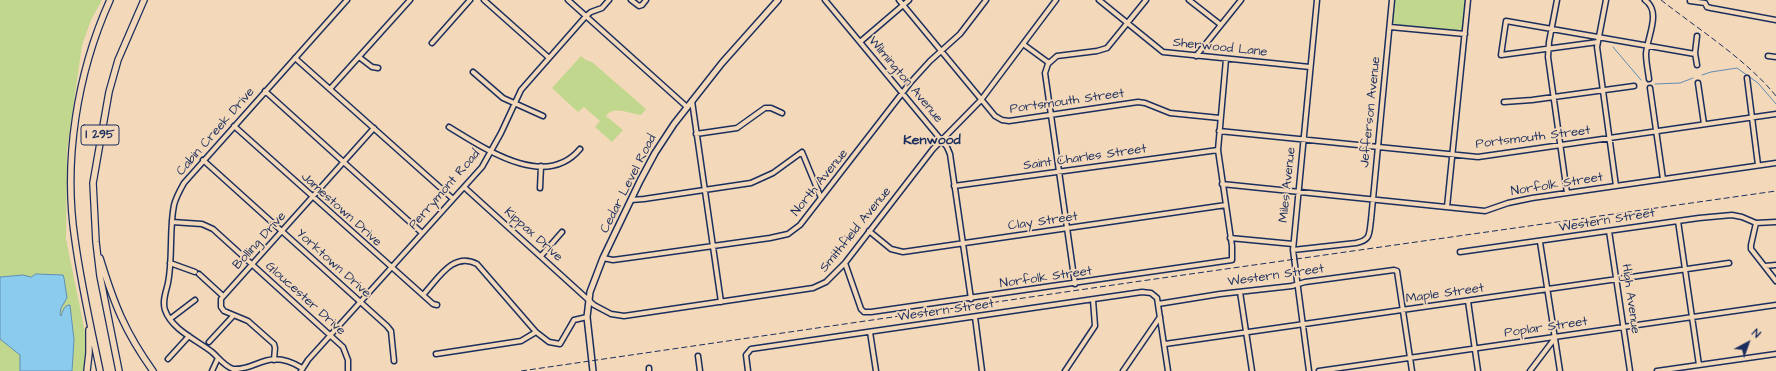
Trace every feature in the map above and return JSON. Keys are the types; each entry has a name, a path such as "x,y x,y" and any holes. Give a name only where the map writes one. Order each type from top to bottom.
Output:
{"highway":[{"name":"I 295","path":"100,371 75,239 72,187 74,138 80,99 87,67 96,37 110,0"},
{"name":"I 295","path":"118,371 102,287 96,242 93,182 103,118 118,60 144,0"},
{"path":"96,242 118,312 136,347 153,371"},
{"path":"86,300 90,343 87,371"}],"main road":[{"name":"Cedar Level Road","path":"593,371 587,317 588,299 603,258 631,200 655,153 688,107 736,47 778,0"}],"street":[{"name":"Cabin Creek Drive","path":"170,319 164,306 169,281 174,204 180,189 203,160 347,0"},
{"path":"330,89 410,0"},
{"path":"432,43 470,0"},
{"path":"484,0 548,57"},
{"path":"568,0 688,107"},
{"name":"Perrymont Road","path":"301,370 330,335 482,166 491,152 527,81 586,16 591,12 602,8 609,0"},
{"path":"631,0 640,6 646,0"},
{"name":"Wilmington Avenue","path":"825,0 942,140 949,151 971,298"},
{"name":"Portsmouth Street","path":"899,0 995,116 1005,121 1138,102 1145,103 1170,113 1220,118"},
{"path":"860,42 909,0"},
{"name":"North Avenue","path":"603,258 613,260 788,234 800,225 923,68 960,34 986,0"},
{"name":"Smithfield Avenue","path":"588,299 603,310 619,316 813,288 826,282 845,263 942,140 981,100 1056,0"},
{"name":"Sherwood Lane","path":"1099,0 1163,52 1310,67"},
{"path":"1074,284 1045,73 1049,63 1057,56 1104,49 1146,0"},
{"path":"1189,0 1220,25"},
{"path":"1196,56 1240,0"},
{"name":"Miles Avenue","path":"1309,371 1293,244 1317,0"},
{"name":"Jefferson Avenue","path":"1293,250 1363,242 1367,239 1370,226 1392,0"},
{"path":"1447,207 1468,0"},
{"path":"1557,0 1548,49 1567,192"},
{"path":"1606,0 1598,42 1602,90 1616,186"},
{"path":"1646,1 1652,7 1653,15 1646,58 1649,79"},
{"path":"1690,1 1705,2 1707,7 1711,8 1776,20"},
{"path":"1598,42 1501,55 1506,21 1695,54"},
{"path":"1390,27 1464,34"},
{"path":"1697,36 1695,54 1697,65"},
{"path":"1023,44 1049,63"},
{"path":"1768,56 1776,57"},
{"path":"359,57 372,67 378,68"},
{"path":"295,58 453,199"},
{"path":"1226,59 1218,150 1230,238 1293,244"},
{"path":"473,72 498,94 514,104 543,116"},
{"path":"1747,78 1758,166"},
{"path":"1698,83 1704,124"},
{"path":"1504,102 1634,86"},
{"path":"1650,88 1663,179"},
{"path":"265,91 422,233"},
{"path":"692,102 721,302"},
{"path":"696,134 732,130 750,120 765,108 771,108 782,113"},
{"name":"Portsmouth Street","path":"1219,132 1452,155 1481,156 1776,114"},
{"name":"Jamestown Drive","path":"234,126 391,268 437,305"},
{"path":"449,128 512,162 540,166 562,164 571,159 580,149"},
{"name":"Bolling Drive","path":"223,296 375,129"},
{"name":"Saint Charles Street","path":"954,186 1218,150"},
{"path":"631,200 758,181 780,168 800,152 803,153 821,198"},
{"name":"Yorktown Drive","path":"203,160 361,302 391,331 394,361"},
{"name":"Norfolk Street","path":"1222,184 1485,211 1517,200 1776,163"},
{"path":"540,166 540,188"},
{"name":"Kippax Drive","path":"464,187 588,299"},
{"name":"Clay Street","path":"869,231 891,249 899,252 1226,205"},
{"name":"Western Street","path":"1460,252 1540,242 1609,230 1732,215 1756,222 1776,222"},
{"path":"1678,221 1699,365"},
{"name":"Gloucester Drive","path":"172,222 202,224 210,227 330,335 345,351 348,370"},
{"path":"1756,222 1750,247 1776,281"},
{"name":"High Avenue","path":"1609,230 1630,371"},
{"path":"540,256 562,232"},
{"name":"Norfolk Street","path":"845,263 862,311 871,312 1074,284 1232,260 1230,238"},
{"path":"1540,242 1560,371"},
{"path":"423,295 451,265 458,261 465,260 477,264 536,332 544,339 554,344 560,344 574,320 587,317"},
{"path":"170,263 197,273 223,296 221,302 222,310 254,324 274,344 274,360"},
{"name":"Maple Street","path":"1165,344 1729,263"},
{"path":"1765,266 1776,264"},
{"name":"Western Street","path":"748,371 746,355 749,350 1146,292 1154,294 1158,304 1394,270 1397,271 1403,310"},
{"path":"1240,292 1245,333 1252,371"},
{"path":"195,300 170,319 226,366 233,369 248,370 274,360 285,360 301,370"},
{"path":"1065,371 1095,326 1094,300"},
{"path":"1468,301 1478,371"},
{"path":"1158,304 1168,371"},
{"name":"Poplar Street","path":"1319,371 1776,305"},
{"path":"1403,310 1412,371"},
{"path":"209,342 233,316"},
{"path":"974,317 982,371"},
{"path":"1123,371 1160,317"},
{"path":"436,354 521,341 536,332"},
{"path":"870,332 876,371"},
{"path":"168,359 189,336"},
{"path":"1530,371 1555,337"},
{"path":"1657,371 1776,354"},
{"path":"698,356 700,371"},
{"path":"212,371 218,358"}],"green space":[{"path":"0,0 102,0 91,20 82,45 67,150 66,239 86,337 84,371 72,371 74,340 70,305 62,312 60,316 61,308 67,296 62,275 41,274 31,277 23,275 0,277"},
{"path":"1395,0 1465,0 1462,29 1460,31 1395,24 1393,23"},
{"path":"581,56 592,62 646,109 641,115 622,111 613,111 609,113 606,116 623,130 612,142 595,127 600,121 584,107 578,112 552,88"},
{"path":"0,339 20,355 20,371 0,371"}],"water":[{"path":"36,274 63,275 67,298 61,308 60,315 61,316 65,307 70,305 74,340 72,371 20,371 20,355 0,339 0,277 23,275 31,277"}],"waterway":[{"path":"1613,47 1641,80"},
{"path":"1702,75 1737,68 1758,83 1776,104"},
{"path":"1655,84 1680,83 1693,78"}],"railway":[{"path":"1661,0 1737,57 1776,96"},
{"path":"521,371 1776,191"}],"district":[{"name":"Kenwood","path":"932,141"}]}
